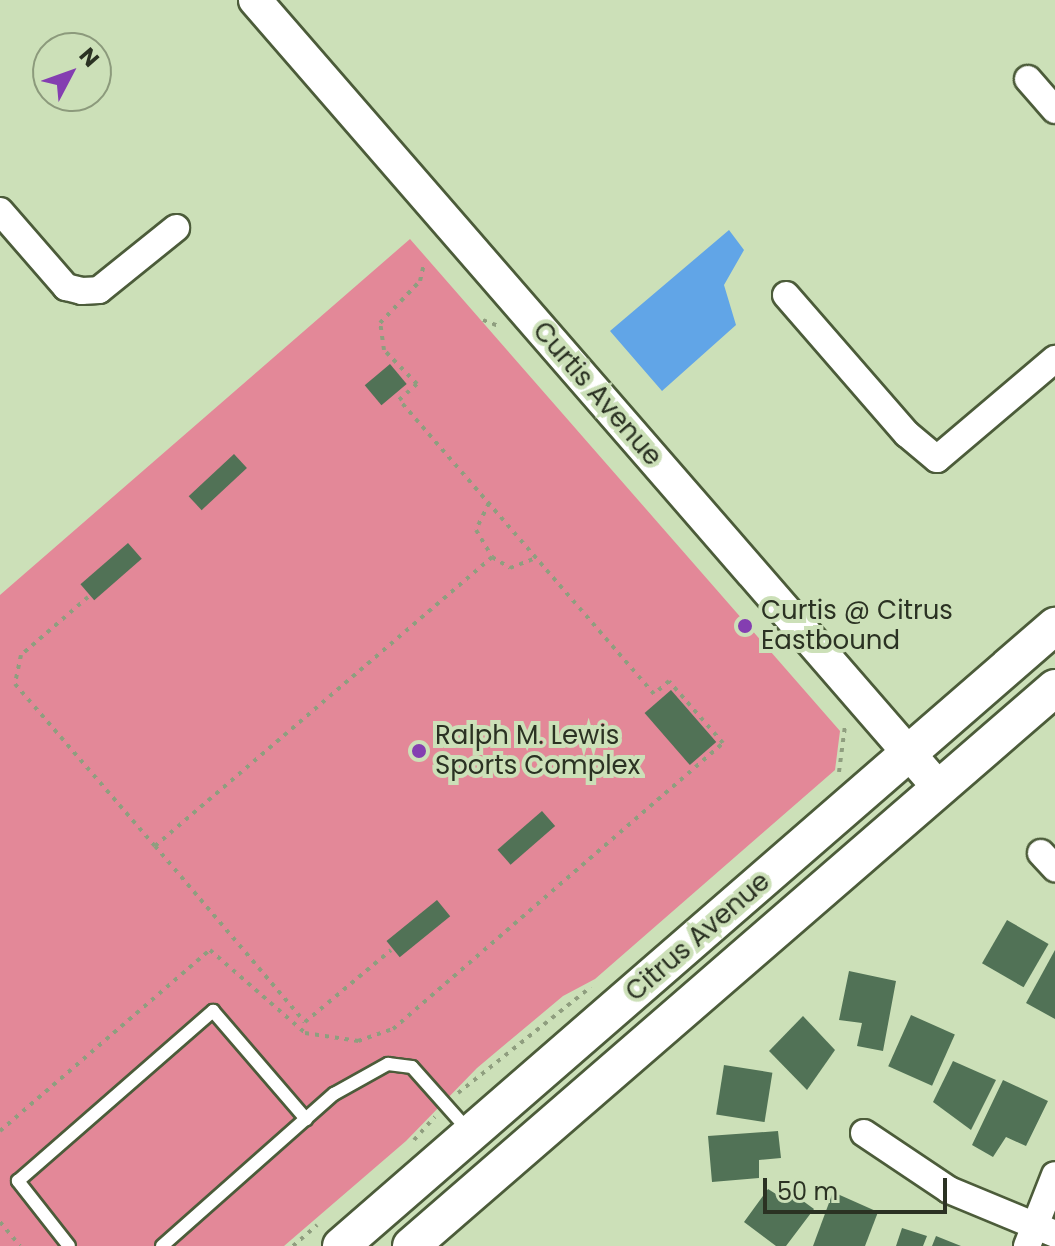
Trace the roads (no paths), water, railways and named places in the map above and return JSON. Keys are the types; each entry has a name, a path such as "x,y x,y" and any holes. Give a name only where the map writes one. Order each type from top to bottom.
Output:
{"main road":[{"name":"Citrus Avenue","path":"334,1231 471,1133 1055,626"},
{"name":"Citrus Avenue","path":"411,1246 1055,688"}],"street":[{"name":"Curtis Avenue","path":"255,0 939,788"},
{"path":"1028,79 1055,110"},
{"path":"0,211 66,287 82,291 99,290 176,228"},
{"path":"786,295 907,434 937,459 1055,359"},
{"path":"864,1133 949,1190 1039,1235 1055,1175"}],"lane":[{"path":"69,1246 18,1181 213,1011 306,1119"},
{"path":"162,1246 306,1119 366,1073 388,1064 412,1067 471,1133"}],"water":[{"path":"729,230 744,250 724,285 736,325 662,391 610,331"}],"place":[{"name":"Curtis @ Citrus Eastbound","path":"745,626"},
{"name":"Ralph M. Lewis Sports Complex","path":"419,751"}]}
